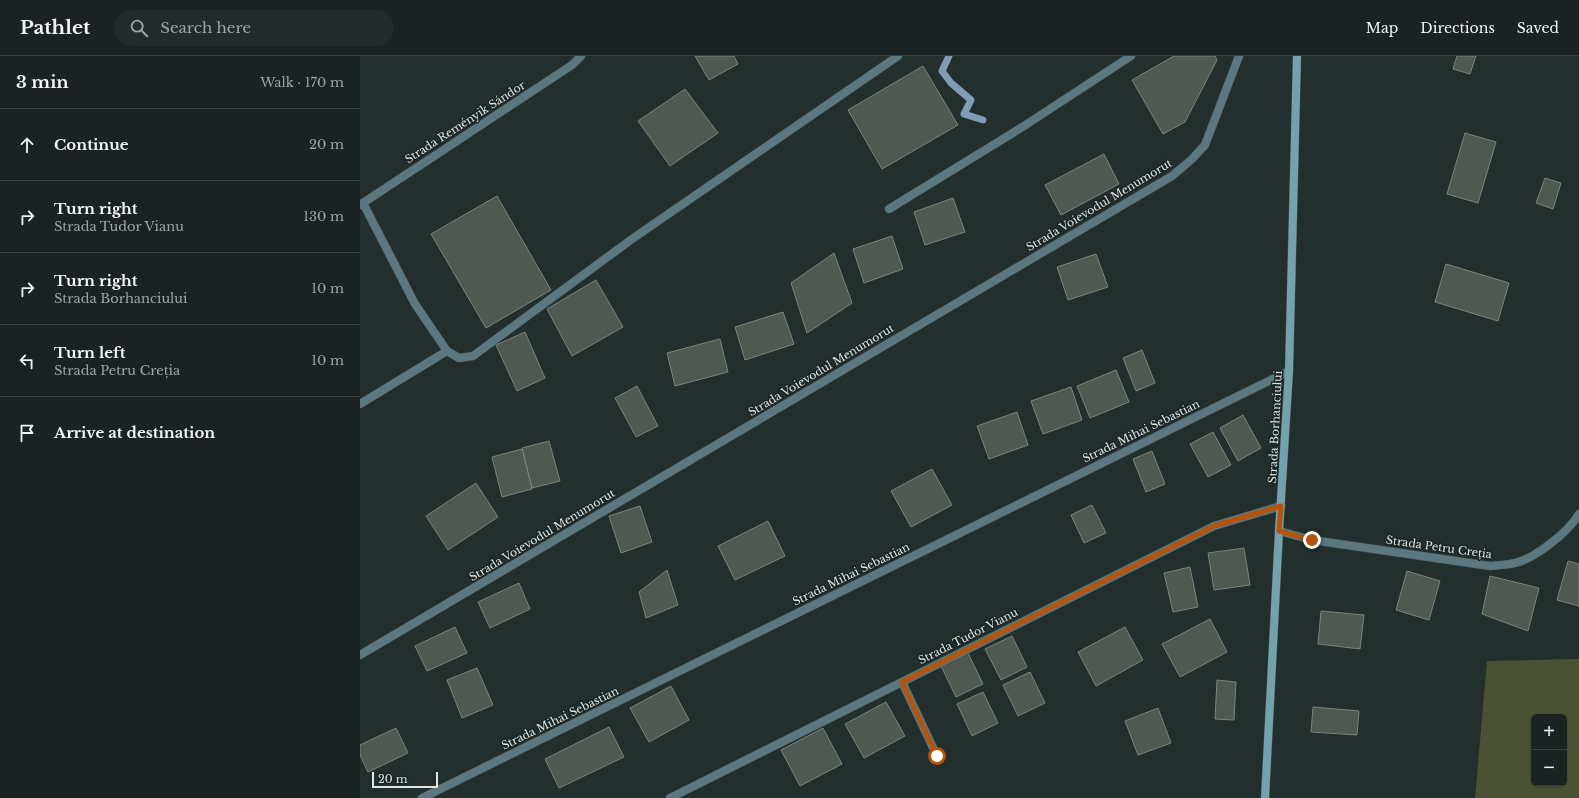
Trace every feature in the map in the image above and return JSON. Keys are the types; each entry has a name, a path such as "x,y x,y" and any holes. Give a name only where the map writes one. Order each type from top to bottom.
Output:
{"main road":[{"name":"Strada Borhanciului","path":"1265,798 1289,371 1297,56"}],"street":[{"name":"Strada Reményik Sándor","path":"362,204 572,65 581,56"},
{"path":"362,204 415,304 447,351 459,358 473,356 632,239 898,56"},
{"path":"889,209 1024,126 1131,56"},
{"name":"Strada Voievodul Menumorut","path":"360,655 1172,176 1191,160 1205,145 1239,56"},
{"path":"360,404 447,351"},
{"name":"Strada Mihai Sebastian","path":"422,798 1289,371"},
{"name":"Strada Tudor Vianu","path":"670,798 1214,526 1281,506"},
{"name":"Strada Petru Creția","path":"1279,531 1312,540 1490,566 1516,563 1546,547 1574,523 1579,514"},
{"path":"902,682 937,756"}],"green space":[{"path":"1579,659 1579,798 1475,798 1487,661"}],"building":[{"path":"695,56 734,56 738,64 709,80"},
{"path":"1174,56 1215,56 1217,60 1185,122 1163,134 1132,80"},
{"path":"1457,56 1476,56 1470,74 1453,69"},
{"path":"923,66 958,125 882,169 848,110"},
{"path":"685,89 718,133 670,166 638,121"},
{"path":"1465,133 1496,142 1478,203 1447,194"},
{"path":"1104,154 1119,184 1061,215 1045,185"},
{"path":"1545,178 1561,183 1553,209 1536,203"},
{"path":"497,196 551,290 486,328 431,234"},
{"path":"953,198 965,232 925,245 914,212"},
{"path":"892,236 903,269 864,283 853,249"},
{"path":"834,253 852,303 807,333 791,283"},
{"path":"1096,254 1108,287 1068,300 1057,267"},
{"path":"1446,264 1509,283 1498,321 1435,302"},
{"path":"596,280 623,327 572,356 547,309"},
{"path":"783,312 794,344 745,360 735,327"},
{"path":"525,332 545,378 517,391 496,345"},
{"path":"720,339 728,372 675,386 667,353"},
{"path":"1142,350 1155,383 1136,391 1123,358"},
{"path":"1116,370 1129,402 1090,418 1077,386"},
{"path":"637,386 658,426 636,437 615,398"},
{"path":"1071,387 1082,420 1043,434 1031,401"},
{"path":"1017,412 1028,445 989,459 977,426"},
{"path":"1243,415 1261,448 1238,461 1220,428"},
{"path":"1213,432 1231,465 1208,477 1190,444"},
{"path":"549,441 560,481 532,488 522,448"},
{"path":"522,449 532,489 502,497 492,457"},
{"path":"1152,451 1165,484 1146,492 1133,459"},
{"path":"932,469 952,505 911,527 891,491"},
{"path":"476,483 498,517 448,550 426,516"},
{"path":"1092,505 1106,533 1084,543 1071,515"},
{"path":"640,506 652,542 621,553 609,516"},
{"path":"768,521 785,556 735,580 718,546"},
{"path":"1244,548 1250,585 1214,590 1208,553"},
{"path":"1568,561 1579,564 1579,606 1557,600"},
{"path":"1190,567 1198,607 1173,612 1164,573"},
{"path":"667,570 678,605 646,618 639,592"},
{"path":"1407,571 1440,581 1429,620 1396,610"},
{"path":"1490,576 1539,588 1528,631 1482,614"},
{"path":"519,583 530,609 490,628 478,602"},
{"path":"1321,611 1364,615 1360,649 1318,644"},
{"path":"1210,619 1227,652 1180,677 1162,644"},
{"path":"455,627 467,653 427,671 415,646"},
{"path":"1125,627 1143,660 1096,686 1078,652"},
{"path":"1012,636 1027,667 1001,680 985,649"},
{"path":"968,653 983,684 956,697 941,666"},
{"path":"477,668 493,705 462,718 447,680"},
{"path":"1030,672 1045,703 1018,716 1003,685"},
{"path":"1217,680 1236,682 1234,720 1215,719"},
{"path":"671,686 689,720 649,742 630,708"},
{"path":"983,692 998,723 972,736 957,704"},
{"path":"886,702 905,736 864,758 845,724"},
{"path":"1313,707 1359,711 1357,735 1311,732"},
{"path":"1158,708 1171,743 1138,755 1125,721"},
{"path":"609,727 624,757 559,788 545,759"},
{"path":"396,728 408,753 368,772 360,755 360,745"},
{"path":"823,728 842,764 800,786 781,750"}],"waterway":[{"path":"949,56 942,71 951,83 971,100 964,114 983,120"}],"route":[{"path":"937,756 902,682 1214,526 1281,506 1279,531 1312,540"}]}
